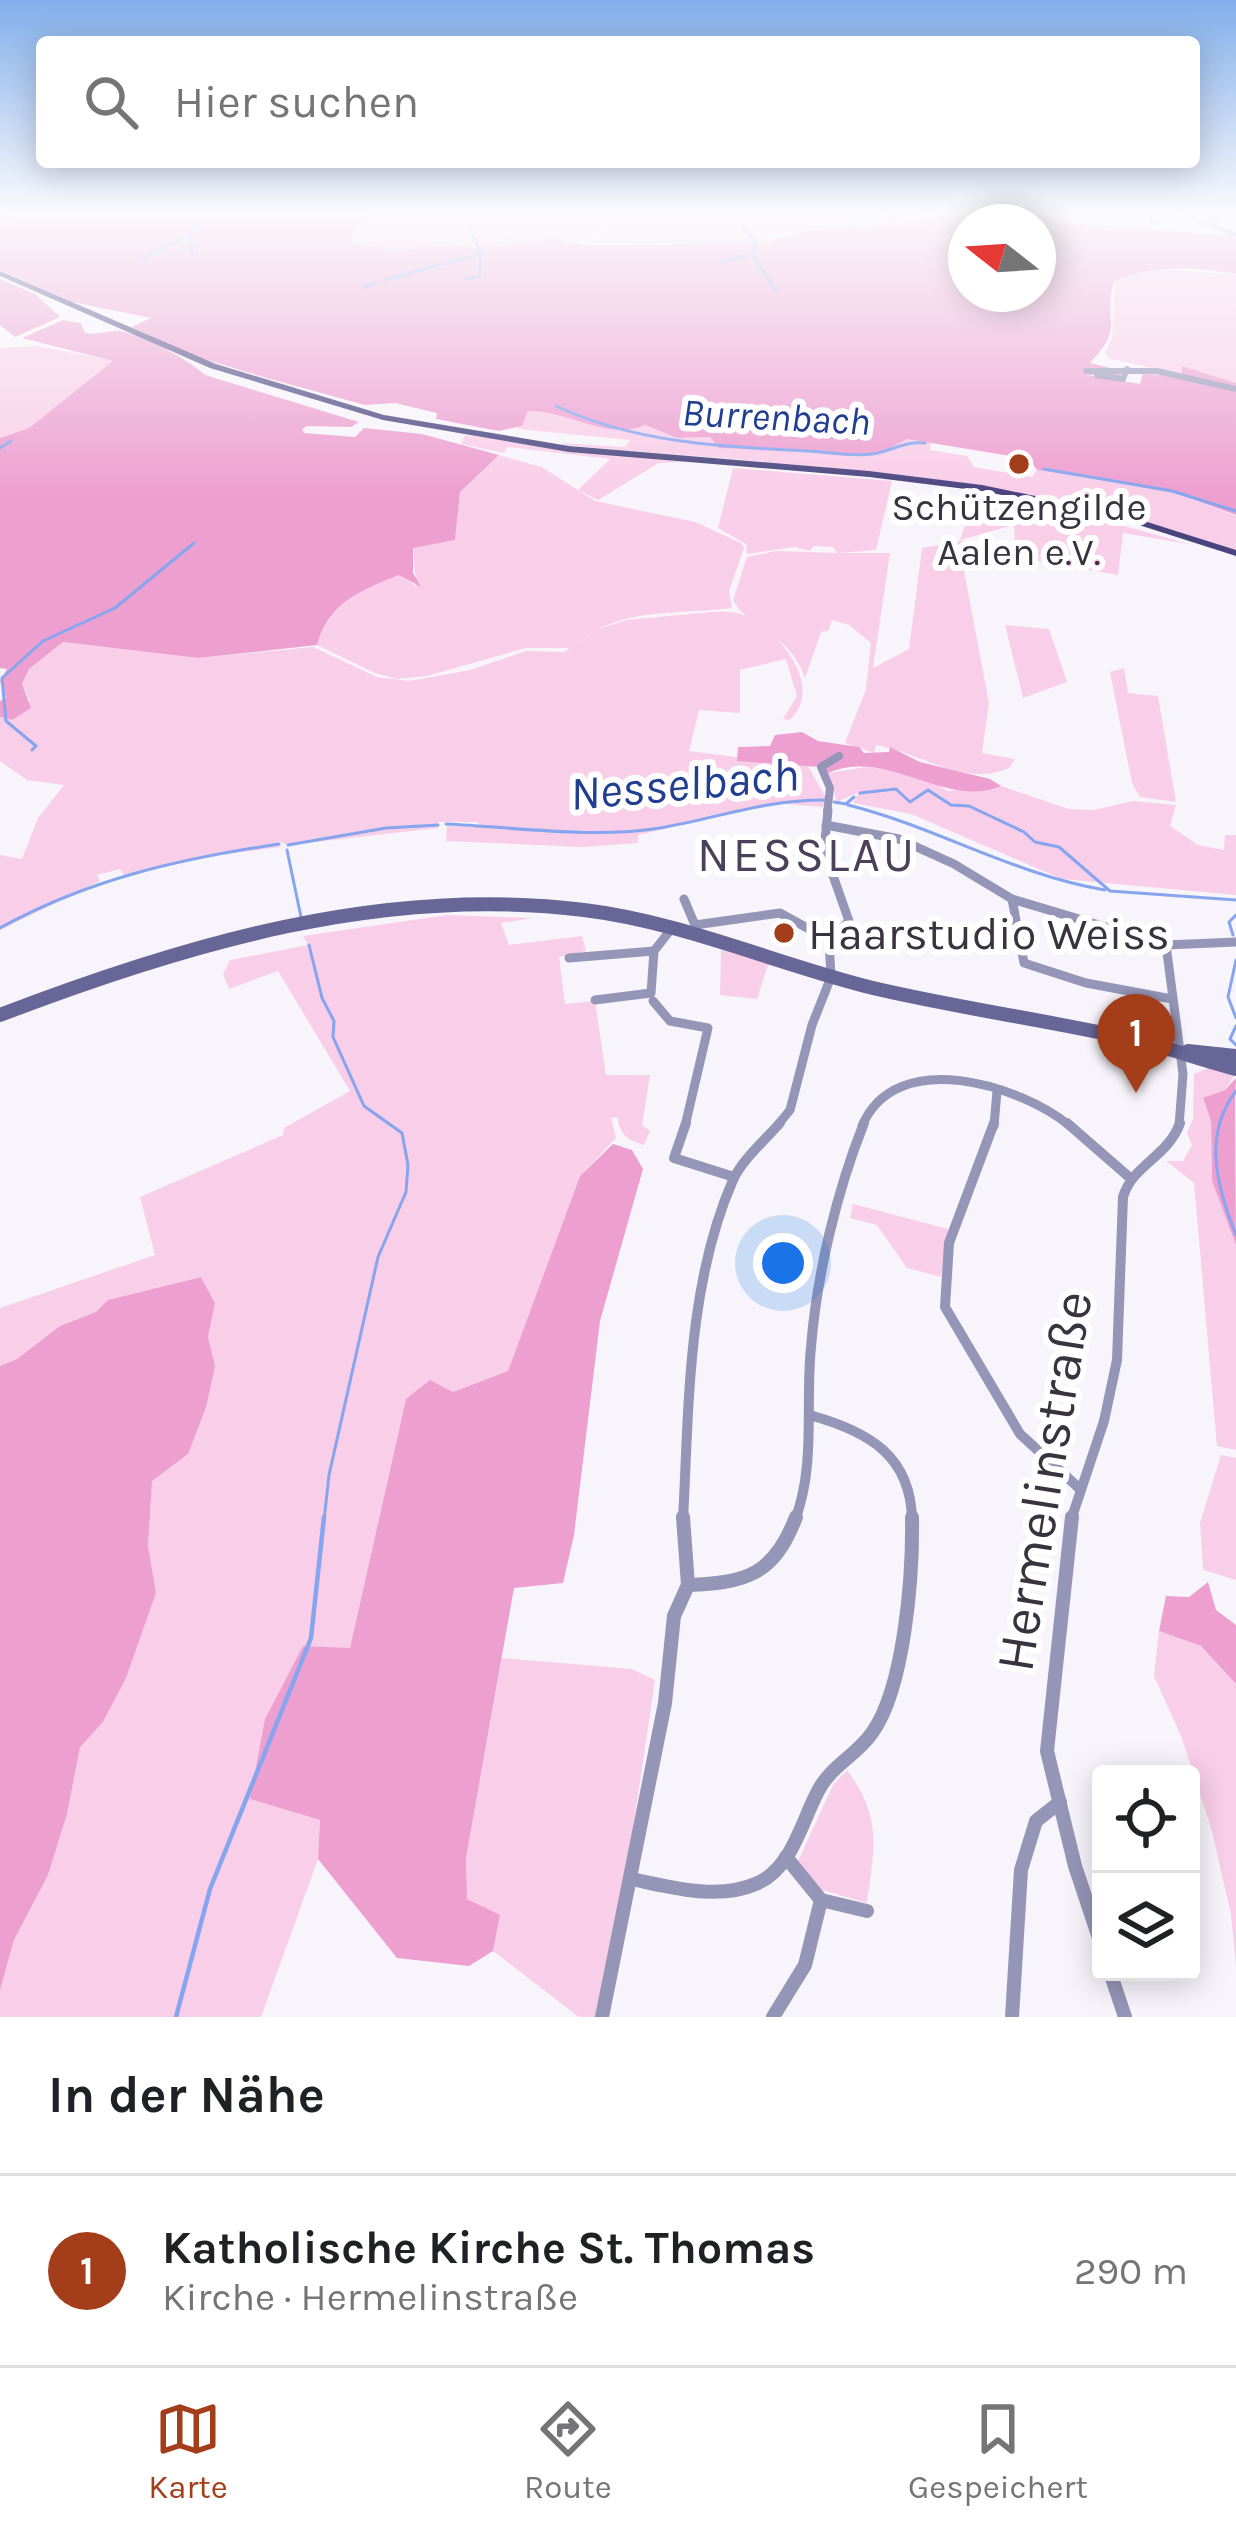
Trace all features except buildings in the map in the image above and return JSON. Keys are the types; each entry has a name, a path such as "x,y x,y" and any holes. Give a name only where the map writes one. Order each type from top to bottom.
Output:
{"main road":[{"path":"76,306 213,366 368,414 569,449 959,485 1095,510 1236,553"},
{"path":"0,1015 191,952 340,917 448,905 573,909 672,928 831,977 1178,1051 1236,1069"},
{"path":"1178,1051 1236,1056"}],"street":[{"path":"1126,369 1123,379 1084,372 1126,369 1182,375 1236,389"},
{"path":"602,2017 664,1703 674,1616 688,1585 682,1532 691,1365 706,1270 734,1177 790,1110 812,1025 831,977 830,940 849,922 849,905 823,846 833,801 830,780 821,767 839,755"},
{"path":"826,825 918,846 1012,899 1166,945 1236,942"},
{"path":"684,899 695,925 780,914 830,940"},
{"path":"1012,899 1024,963 1086,983 1172,1000"},
{"path":"596,1000 651,992 654,951 672,928"},
{"path":"688,1585 714,1588 743,1581 782,1552 793,1531 813,1416 810,1347 855,1148 869,1109 889,1091 923,1080 997,1090 1046,1107 1129,1177 1159,1158 1174,1141 1182,1095 1166,945"},
{"path":"568,958 654,951"},
{"path":"653,1001 670,1021 708,1028 694,1101 674,1158 734,1177"},
{"path":"997,1090 992,1133 965,1191 949,1243 945,1307 1020,1434 1079,1489"},
{"name":"Hermelinstraße","path":"1092,1913 1047,1750 1054,1635 1079,1489 1111,1396 1120,1221 1129,1177"},
{"path":"632,1879 726,1892 761,1882 786,1857 826,1775 874,1732 888,1697 916,1522 913,1495 894,1456 866,1431 813,1416"},
{"path":"1012,2017 1021,1870 1036,1821 1060,1802"},
{"path":"786,1857 820,1900 867,1910"},
{"path":"773,2017 806,1965 820,1900"},
{"path":"1113,1981 1125,2017"}],"shaded area":[{"path":"0,306 48,306 60,317 15,337 0,325"},
{"path":"92,306 948,306 948,312 1056,312 1056,306 1111,306 1110,332 1090,363 1123,371 1119,378 1082,374 1140,384 1143,374 1182,376 1182,366 1236,383 1236,515 1167,490 1037,470 1029,459 907,439 877,455 719,448 710,437 677,438 645,425 603,428 528,411 522,426 499,431 436,419 437,413 395,403 365,405 270,379 194,356 131,327 151,318"},
{"path":"1114,306 1236,306 1236,383 1182,366 1182,375 1108,358 1105,352 1112,338"},
{"path":"63,320 81,323 85,333 136,335 205,375 359,422 351,427 307,426 304,433 355,437 364,428 422,434 499,455 460,492 455,540 413,548 413,573 421,587 399,575 360,592 329,618 317,645 198,658 63,642 29,669 22,684 31,708 12,720 0,717 0,701 6,698 0,681 7,669 0,668 0,438 29,428 113,361 22,338"},
{"path":"38,346 114,361 29,428 0,438 0,348"},
{"path":"528,411 558,411 611,430 644,425 677,438 710,437 720,448 877,455 907,439 931,443 930,450 967,456 974,467 1032,477 1037,470 1167,490 1236,516 1236,551 1072,504 988,488 820,467 565,445 561,443 625,447 630,440 518,429"},
{"path":"465,435 685,462 659,463 598,500 578,490 610,459 508,447 504,453 461,444"},
{"path":"499,455 542,467 595,501 695,522 741,543 744,548 729,591 732,608 627,619 589,634 571,648 526,648 427,676 397,679 317,645 329,619 360,592 399,574 416,586 413,547 455,540 460,492"},
{"path":"733,468 892,481 876,550 840,553 890,553 873,668 909,649 922,548 966,540 964,571 989,703 982,753 1015,759 1009,768 976,774 876,745 874,753 845,743 866,689 871,643 849,625 832,620 828,631 821,632 805,678 789,650 733,600 747,557 776,551 837,553 833,547 814,546 810,551 794,547 747,554 746,544 718,528"},
{"path":"976,492 1039,502 1189,544 1123,533 1118,575 1016,557 1014,525 960,540"},
{"path":"740,614 768,631 792,659 803,691 790,720 783,719 797,696 786,659 740,670 740,713 699,710 689,751 808,766 825,796 823,807 775,803 638,835 638,843 582,847 446,841 447,826 481,827 477,822 438,822 438,828 288,845 278,841 280,847 205,857 124,876 120,869 97,875 100,881 0,930 0,855 22,859 38,818 64,785 27,780 0,761 0,717 12,720 30,701 22,684 28,670 63,642 198,658 313,647 377,677 409,681 470,670 526,651 564,652 596,630 626,620"},
{"path":"1005,625 1049,629 1067,682 1023,698"},
{"path":"1124,668 1128,693 1158,696 1176,802 1140,797 1132,783 1110,672"},
{"path":"802,732 818,741 859,747 864,753 889,752 890,747 920,762 1001,786 959,790 872,767 828,773 820,767 737,761 738,747 770,746 775,735"},
{"path":"866,767 917,774 948,791 1001,786 1069,809 1094,810 1133,801 1176,805 1170,826 1198,845 1224,850 1225,835 1236,835 1236,895 1062,879 911,814 853,803 859,792 837,802 828,773"},
{"path":"447,915 533,918 501,923 509,945 582,936 586,951 559,957 565,1004 595,1001 606,1075 650,1075 642,1125 650,1131 644,1145 625,1136 617,1117 611,1118 616,1138 580,1176 508,1371 453,1392 406,1399 350,1649 250,1799 320,1820 318,1859 261,2017 0,2017 0,1990 14,1940 48,1875 67,1814 80,1746 103,1722 126,1678 156,1593 148,1546 152,1480 188,1454 215,1366 208,1337 215,1302 201,1277 109,1300 97,1312 60,1326 17,1359 0,1366 0,1308 155,1255 140,1197 283,1135 284,1128 350,1091 278,971 229,989 223,974 230,960 308,945 303,936"},
{"path":"721,950 769,962 757,999 720,995"},
{"path":"1208,1068 1236,1073 1225,1090 1203,1099 1211,1121 1212,1181 1236,1245 1236,1450 1217,1446 1194,1183 1166,1161 1183,1161 1192,1145 1187,1133 1193,1119 1194,1074"},
{"path":"1236,1078 1236,1245 1212,1181 1211,1121 1203,1098 1225,1090"},
{"path":"613,1144 632,1150 643,1169 600,1321 574,1535 563,1583 514,1588 466,1858 467,1899 500,1915 493,1951 469,1966 397,1958 318,1859 320,1820 250,1799 265,1719 303,1646 350,1648 406,1399 430,1380 453,1392 508,1371 580,1176"},
{"path":"853,1204 948,1229 941,1277 907,1268 877,1225 850,1218"},
{"path":"201,1277 215,1303 208,1337 215,1366 188,1454 152,1481 148,1546 156,1593 126,1678 103,1722 80,1747 67,1814 48,1875 14,1940 0,1990 0,1366 17,1359 60,1326 96,1312 108,1300"},
{"path":"1221,1455 1236,1458 1236,1580 1203,1570 1200,1523"},
{"path":"1208,1582 1216,1610 1236,1625 1236,1684 1201,1646 1159,1631 1166,1596 1189,1597"},
{"path":"1159,1631 1201,1646 1236,1684 1236,1966 1231,1915 1200,1794 1200,1765 1190,1765 1154,1676"},
{"path":"502,1658 632,1669 655,1680 626,1876 597,2017 579,2017 493,1951 500,1916 467,1899 466,1858"},
{"path":"847,1770 871,1819 867,1903 822,1890 798,1861 833,1785"}],"waterway":[{"name":"Burrenbach","path":"556,406 617,428 711,445 856,455 925,443"},
{"path":"0,448 11,441"},
{"name":"Burrenbach","path":"1044,469 1172,491 1236,511"},
{"path":"32,750 36,746 6,721 2,678 43,641 115,608 194,543"},
{"name":"Nesselbach","path":"860,793 896,789 910,802 928,790 951,805 969,806 1035,842 1059,847 1110,891 1236,900"},
{"name":"Nesselbach","path":"834,802 846,804 854,797"},
{"name":"Nesselbach","path":"446,824 634,831 761,806 824,800"},
{"path":"848,805 1039,873 1105,890"},
{"name":"Nesselbach","path":"288,845 386,828 438,825"},
{"name":"Nesselbach","path":"0,928 67,896 135,873 279,844"},
{"path":"287,850 301,917"},
{"path":"1233,935 1229,922 1236,915"},
{"path":"309,945 322,998 334,1021 333,1037 364,1106 402,1133 408,1165 406,1192 378,1257 329,1475 324,1520"},
{"path":"1236,960 1228,997 1236,1018"},
{"path":"1236,1026 1230,1039 1236,1045"},
{"path":"1236,1091 1225,1108 1216,1144 1223,1199 1236,1235"},
{"path":"176,2017 210,1889 311,1638 324,1517"}],"place":[{"name":"Schützengilde Aalen e.V.","path":"1019,464"},
{"name":"Haarstudio Weiss","path":"784,933"},
{"name":"Katholische Kirche St. Thomas","path":"1136,1093"}],"district":[{"name":"NESSLAU","path":"807,854"}]}
